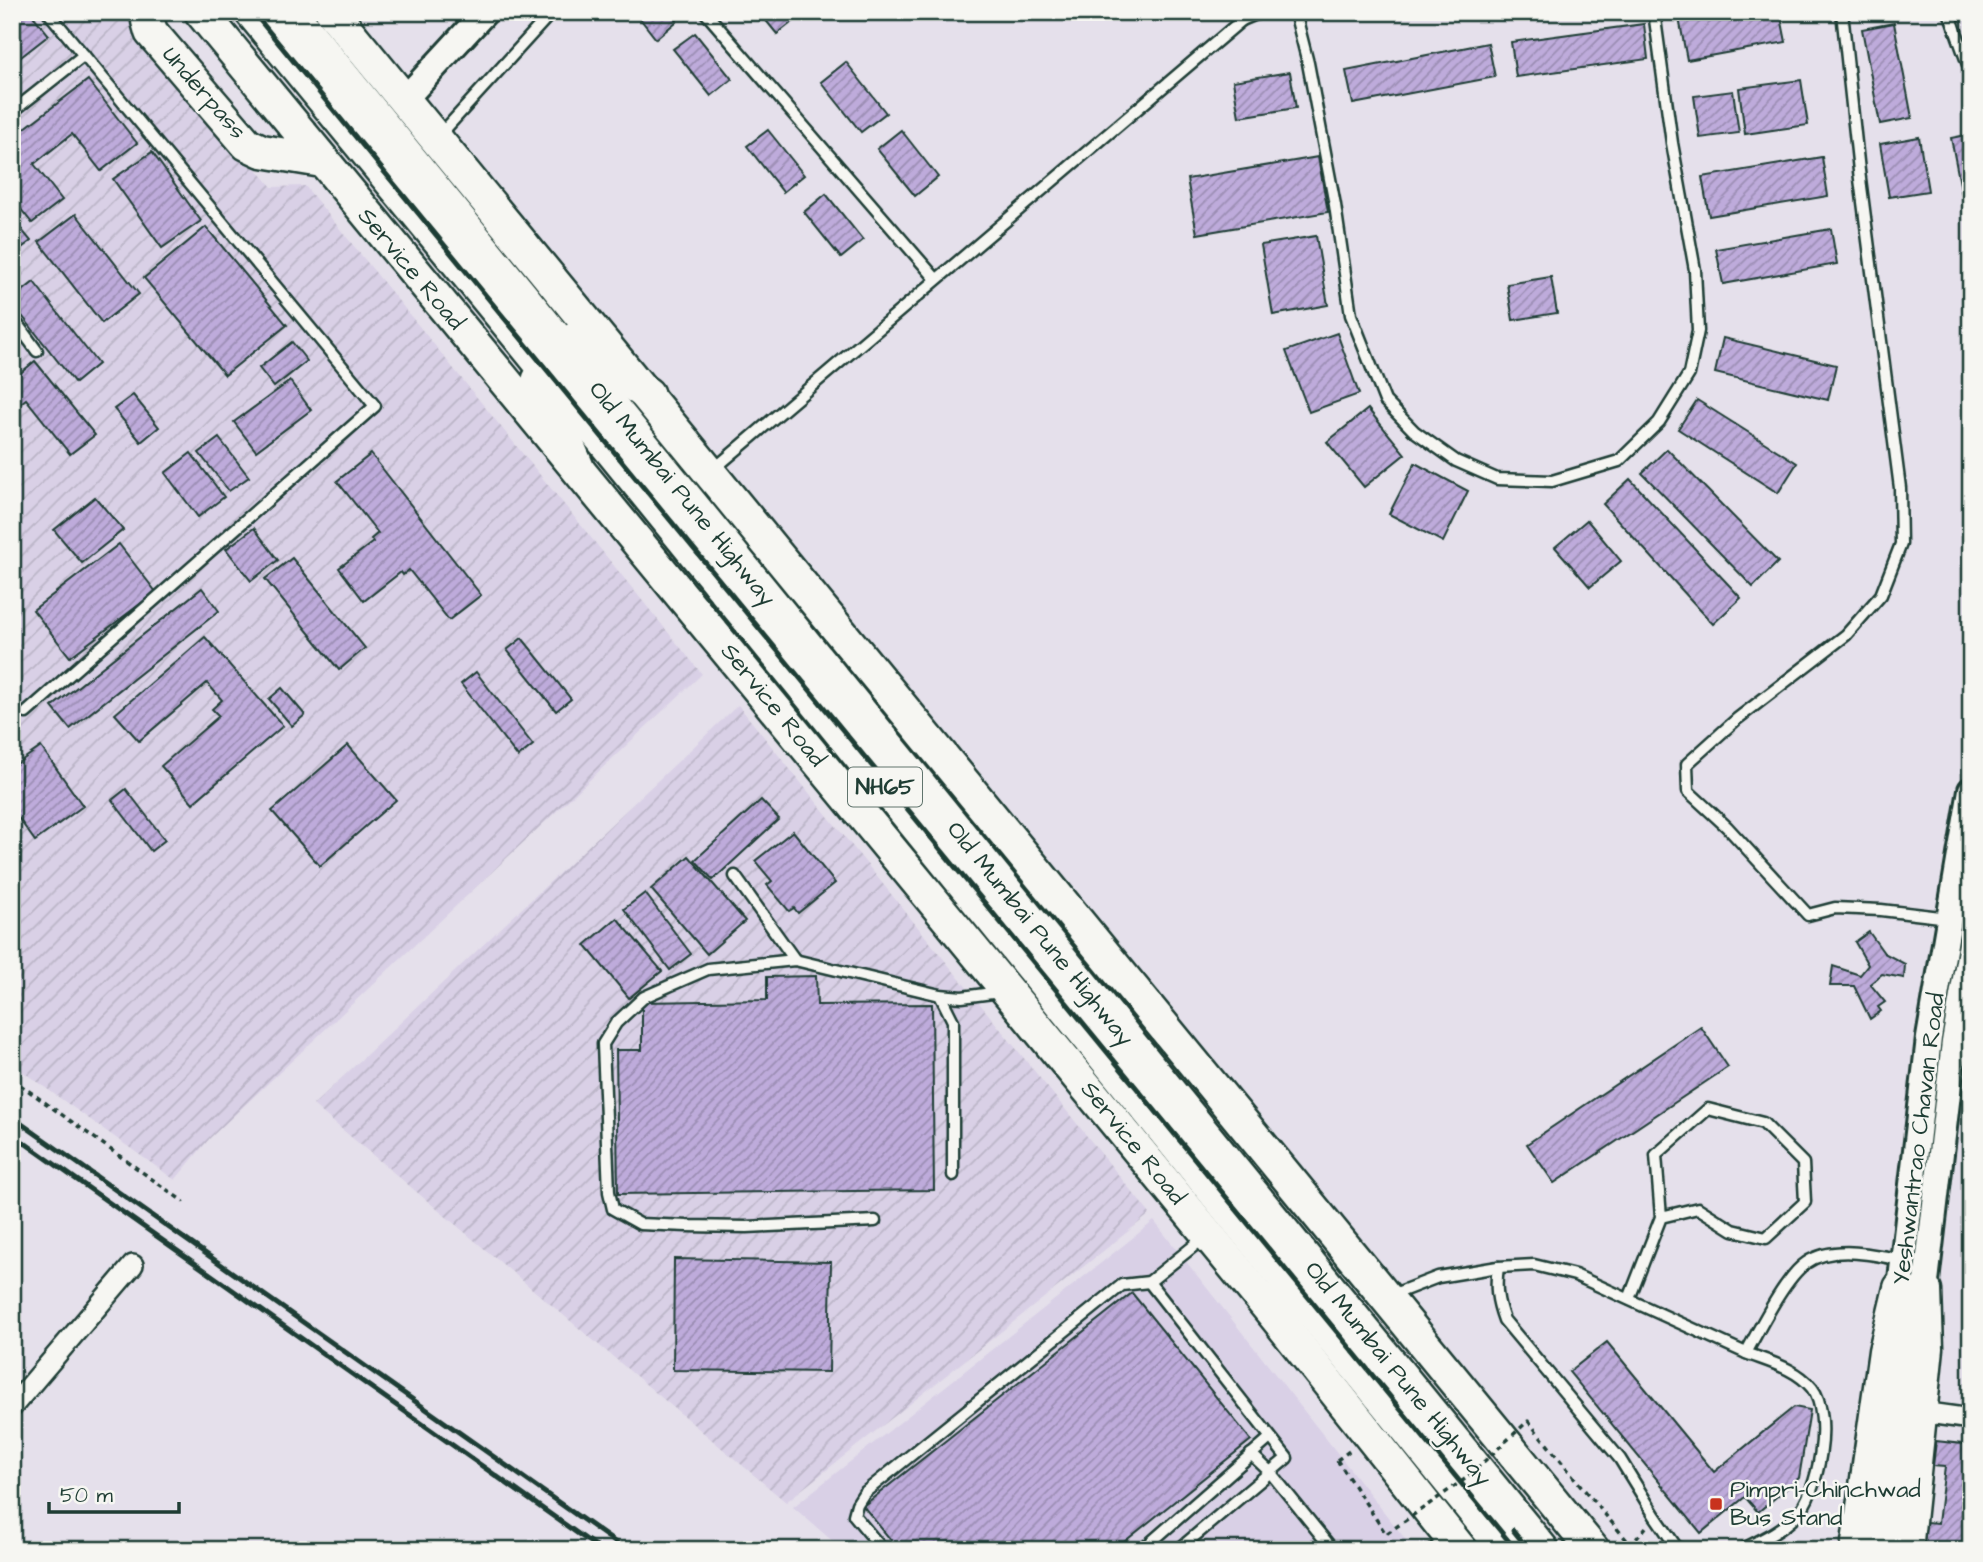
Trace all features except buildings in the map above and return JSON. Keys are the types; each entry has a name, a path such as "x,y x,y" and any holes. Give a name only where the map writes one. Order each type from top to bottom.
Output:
{"highway":[{"name":"NH65","path":"252,12 314,65"},
{"name":"NH65","path":"290,12 314,65"},
{"name":"Old Mumbai Pune Highway","path":"314,65 1542,1550"},
{"name":"Old Mumbai Pune Highway","path":"531,330 1506,1550"},
{"path":"531,330 647,394"},
{"path":"531,330 577,467"}],"main road":[{"name":"Underpass","path":"150,12 148,21 151,32 247,144 262,151 322,162"},
{"name":"Service Road","path":"201,12 1275,1316 1443,1549"},
{"path":"332,12 1593,1550"},
{"path":"1906,1550 1927,1348 1914,1276"},
{"path":"1857,1550 1885,1351 1914,1276"},
{"path":"1275,1316 1302,1380 1347,1453 1443,1549"}],"street":[{"path":"404,100 485,12"},
{"name":"Yeshwantrao Chavan Road","path":"1885,1550 1914,1276 1929,1038 1949,918 1963,882 1971,790"},
{"name":"Yeshwantrao Chavan Road","path":"1914,1276 1954,1042 1968,981 1971,944"},
{"path":"12,1407 133,1265"},
{"path":"1921,1412 1971,1419"}],"lane":[{"path":"26,713 376,406 48,12"},
{"path":"437,139 552,12"},
{"path":"705,12 936,279"},
{"path":"711,472 1239,16 1261,12"},
{"path":"1295,12 1308,63 1330,180 1351,315 1385,401 1414,431 1456,461 1497,478 1552,481 1619,461 1659,422 1689,374 1698,331 1695,270 1672,143 1654,12"},
{"path":"1842,12 1859,171 1900,488 1901,544 1881,595 1846,635 1737,719 1687,764 1688,791 1727,827 1808,915 1835,908 1949,918"},
{"path":"1949,12 1971,74"},
{"path":"12,112 83,55"},
{"path":"12,317 37,351"},
{"path":"735,876 795,960"},
{"path":"874,1221 747,1227 675,1226 640,1224 613,1209 609,1192 603,1044 615,1023 644,997 693,974 708,969 795,960 940,995 962,997 1007,991"},
{"path":"940,995 953,1021 953,1175"},
{"path":"1629,1298 1661,1217 1656,1155 1708,1109 1763,1124 1803,1163 1805,1202 1766,1238 1733,1230 1698,1208 1661,1217"},
{"path":"883,1550 855,1515 857,1504 864,1493 1122,1285 1149,1282 1208,1235"},
{"path":"1746,1353 1787,1285 1805,1263 1824,1255 1862,1253 1914,1276"},
{"path":"1385,1297 1438,1277 1498,1267 1534,1265 1575,1275 1746,1353 1791,1370 1812,1389 1821,1408 1821,1445 1813,1487 1798,1515 1776,1533 1741,1550"},
{"path":"1498,1267 1497,1303 1504,1320 1620,1459 1655,1516 1681,1550"},
{"path":"1149,1282 1287,1458 1178,1550"},
{"path":"1142,1550 1269,1438"},
{"path":"1251,1454 1333,1550"}],"path":[{"path":"12,1079 184,1202"},
{"path":"1347,1453 1386,1534 1465,1479 1528,1421 1635,1550"},
{"path":"1626,1550 1655,1516"}],"shaded area":[{"path":"12,12 139,12 141,33 272,187 305,186 702,674 210,1138 175,1180 12,1064"},
{"path":"738,705 1150,1214 786,1502 313,1105"},
{"path":"1154,1221 1414,1550 843,1550 793,1507"}],"railway":[{"path":"253,12 1516,1550"},
{"path":"12,1117 626,1550"},
{"path":"12,1134 601,1550"},
{"path":"1513,1530 1529,1550"}],"place":[{"name":"Pimpri-Chinchwad Bus Stand","path":"1716,1504"}]}
